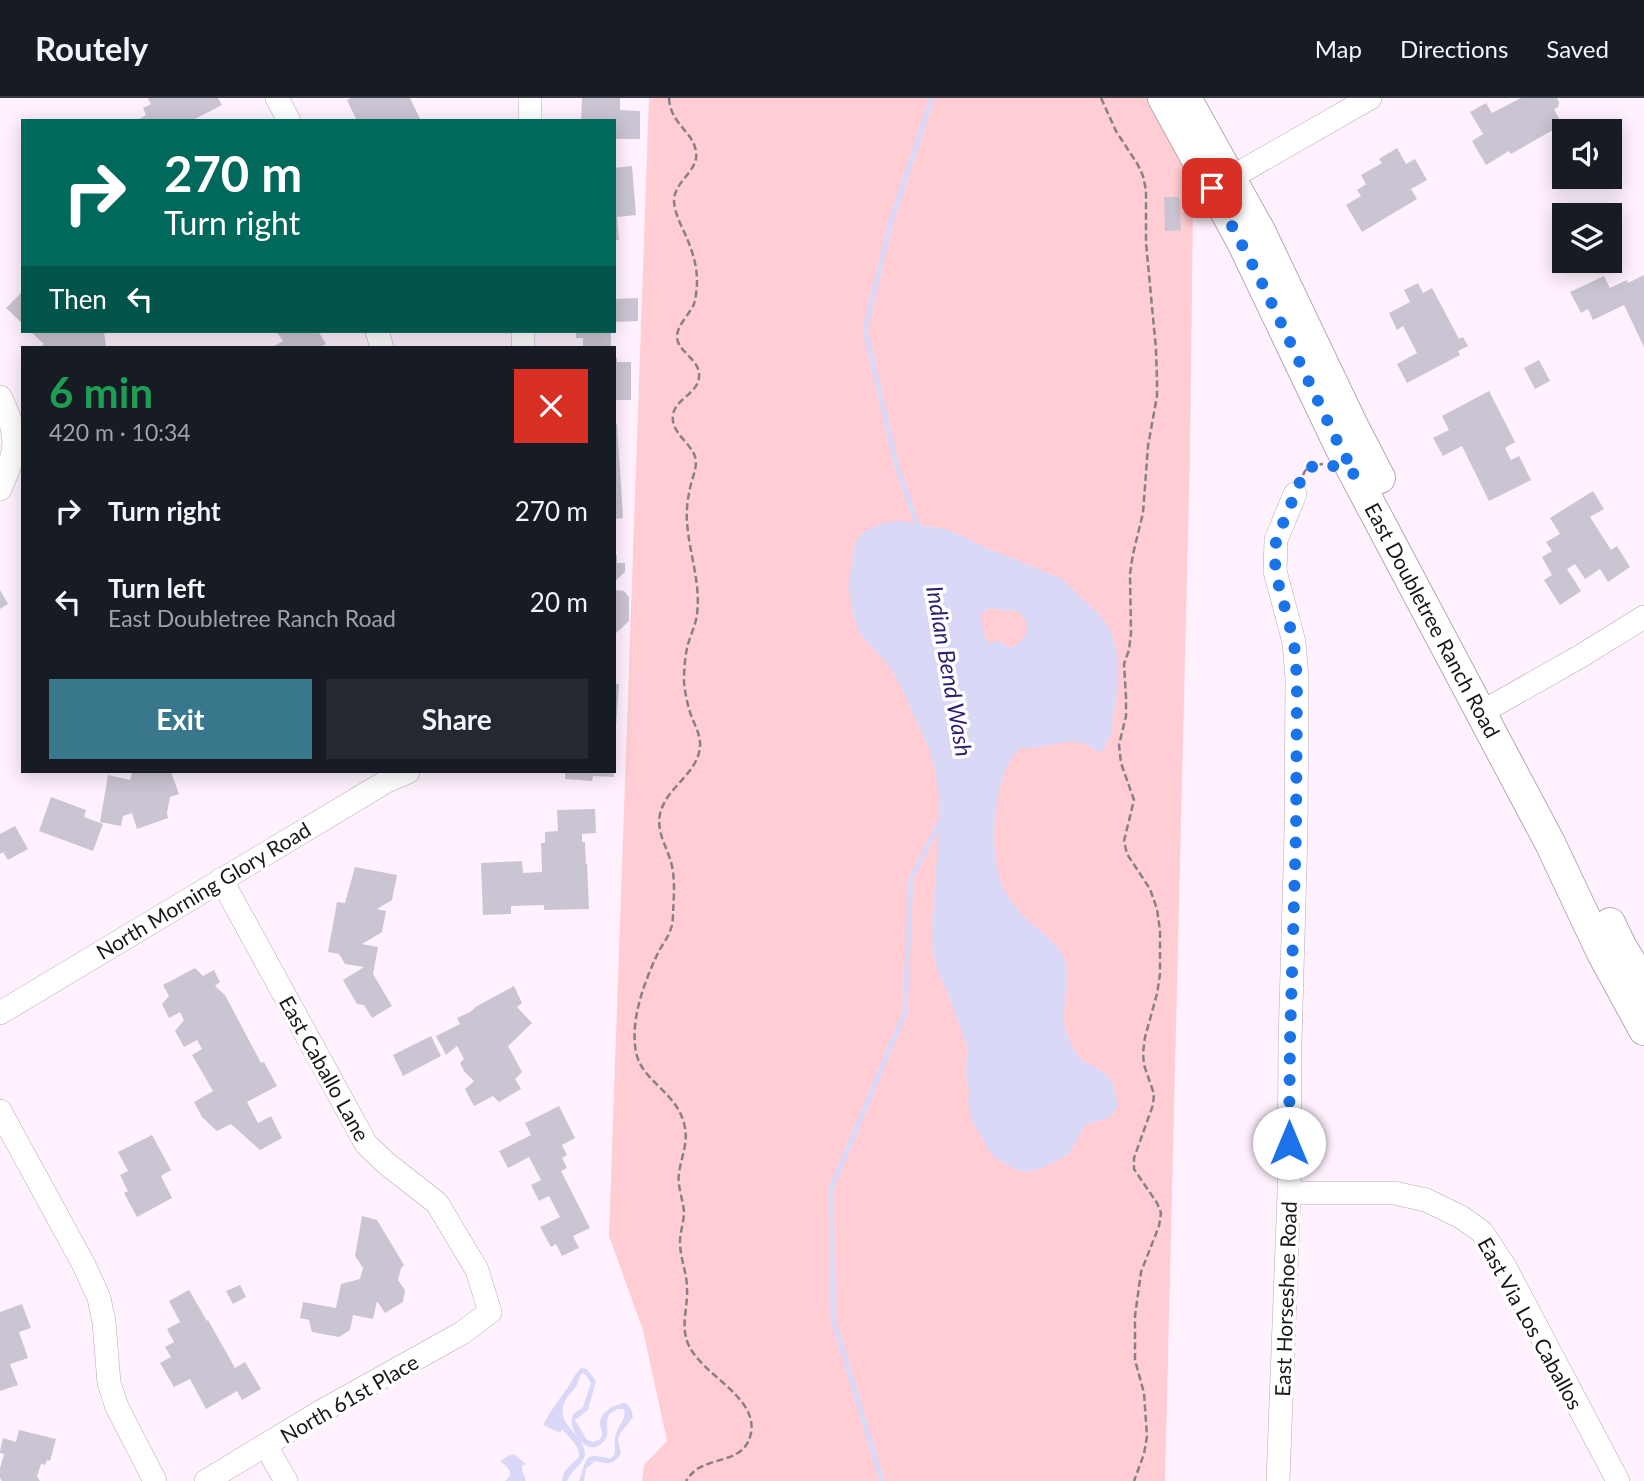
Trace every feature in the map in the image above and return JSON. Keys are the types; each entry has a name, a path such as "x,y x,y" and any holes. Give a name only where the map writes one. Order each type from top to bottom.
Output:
{"main road":[{"name":"East Doubletree Ranch Road","path":"1163,98 1222,183"},
{"name":"East Doubletree Ranch Road","path":"1186,98 1264,286 1559,839 1644,984"},
{"name":"East Doubletree Ranch Road","path":"1349,442 1356,475 1490,707"},
{"name":"East Doubletree Ranch Road","path":"1559,839 1602,953 1644,1030"}],"street":[{"path":"278,98 288,119"},
{"path":"530,98 530,119"},
{"path":"1222,183 1370,98"},
{"path":"0,397 14,433 13,460 0,489"},
{"name":"East Horseshoe Road","path":"1278,1481 1289,1193 1297,679 1294,642 1275,571 1276,540 1296,495"},
{"path":"1490,707 1644,617"},
{"name":"North Morning Glory Road","path":"0,1013 221,879 387,781 406,773"},
{"name":"East Caballo Lane","path":"221,879 366,1144 437,1203 477,1270 490,1312"},
{"path":"0,1111 84,1265 99,1298 104,1322 109,1384 117,1407 155,1481"},
{"name":"East Via Los Caballos","path":"1289,1193 1394,1193 1426,1200 1461,1216 1482,1232 1505,1267 1618,1481"},
{"name":"North 61st Place","path":"206,1481 320,1412 462,1333 490,1312"},
{"path":"266,1446 286,1481"}],"path":[{"path":"669,98 673,115 694,144 697,153 693,167 679,185 674,201 679,222 694,259 698,285 695,302 677,336 697,366 699,377 697,384 675,409 673,416 675,428 696,461 687,522 695,570 697,614 687,645 684,683 700,740 694,764 672,790 660,811 659,831 673,870 671,928 648,978 637,1013 635,1048 637,1058 647,1075 675,1103 687,1133 679,1183 684,1211 680,1241 687,1288 684,1331 689,1348 738,1399 752,1423 749,1440 740,1452 733,1457 699,1468 686,1481"},
{"path":"1101,98 1116,131 1138,165 1146,190 1146,243 1157,382 1148,446 1143,513 1130,574 1131,633 1124,664 1126,716 1119,745 1121,763 1134,800 1124,841 1127,854 1150,889 1157,909 1160,931 1160,974 1143,1053 1144,1065 1154,1094 1153,1105 1134,1158 1134,1169 1161,1213 1159,1226 1141,1272 1135,1316 1135,1360 1144,1394 1147,1436 1144,1454 1134,1481"},
{"path":"1296,495 1305,470 1314,465 1325,464 1356,475"}],"shaded area":[{"path":"649,98 1202,98 1193,207 1190,452 1165,1481 642,1481 644,1465 667,1441 643,1330 609,1236"}],"water":[{"path":"899,521 949,530 1062,579 1100,615 1111,631 1117,652 1117,693 1111,734 1101,754 1086,745 1073,742 1020,748 1010,761 997,802 994,833 996,863 1002,886 1020,912 1061,951 1067,973 1064,1016 1067,1034 1078,1056 1105,1073 1111,1080 1118,1107 1109,1118 1086,1124 1068,1155 1042,1168 1026,1172 1012,1168 992,1156 972,1121 966,1076 967,1047 937,969 931,939 940,804 935,770 929,749 899,683 890,667 860,634 854,618 848,587 855,542 865,531 883,523","holes":["984,610 1019,612 1027,624 1025,635 1016,646 1008,647 1000,641 988,643 982,626 982,614"]},
{"path":"581,1368 587,1369 596,1381 588,1410 575,1420 587,1440 599,1440 602,1436 600,1424 603,1415 617,1405 626,1403 633,1417 620,1434 618,1440 621,1454 615,1461 595,1461 586,1469 584,1481 579,1481 587,1459 594,1456 610,1459 613,1456 616,1433 623,1420 624,1409 609,1414 607,1435 599,1445 589,1447 580,1440 585,1454 582,1461 567,1481 562,1481 566,1470 579,1457 578,1449 562,1429 560,1433 543,1425","holes":["582,1373 591,1383 583,1407 573,1414 572,1425 580,1440 565,1421 563,1406"]},
{"path":"514,1454 526,1464 522,1466 522,1470 526,1481 505,1481 510,1473 500,1461"}],"building":[{"path":"148,98 218,98 222,105 195,119 139,119 146,115 143,108 151,104"},
{"path":"410,98 420,119 356,119 347,100"},
{"path":"582,98 620,98 620,110 640,111 640,139 616,139 616,119 581,119"},
{"path":"1521,98 1557,98 1559,102 1554,109 1559,119 1552,119 1552,132 1486,165 1472,141 1483,134 1470,112 1486,103 1492,113"},
{"path":"1397,148 1406,164 1415,159 1427,180 1411,189 1417,199 1362,232 1346,205 1361,196 1357,190 1366,184 1361,175 1382,163 1379,159"},
{"path":"632,166 636,215 617,217 619,240 616,240 616,168"},
{"path":"1164,197 1179,197 1181,230 1165,231"},
{"path":"1644,275 1644,347 1624,305 1593,320 1588,309 1581,313 1570,292 1604,276 1610,288"},
{"path":"1418,283 1423,293 1432,288 1459,339 1463,337 1468,346 1458,351 1460,355 1407,383 1397,364 1417,353 1403,326 1397,330 1389,313 1410,302 1404,290"},
{"path":"21,293 21,322 6,308"},
{"path":"638,298 638,321 616,322 616,299"},
{"path":"32,333 104,333 106,346 42,346 44,344"},
{"path":"277,333 319,333 326,344 274,346 283,341"},
{"path":"576,333 611,333 611,346 583,346 583,338 576,338"},
{"path":"616,358 617,362 631,362 631,400 616,400"},
{"path":"1539,360 1550,381 1535,389 1524,368"},
{"path":"1489,391 1515,442 1505,448 1511,460 1519,456 1531,480 1489,501 1462,446 1443,456 1433,438 1449,430 1442,416"},
{"path":"616,424 623,518 616,519"},
{"path":"1593,491 1604,509 1590,517 1611,550 1617,546 1630,567 1608,582 1600,569 1585,579 1575,564 1567,569 1581,591 1560,605 1544,580 1552,575 1542,557 1552,551 1546,542 1560,534 1550,518"},
{"path":"616,555 617,563 625,563 625,572 616,580"},
{"path":"0,590 8,604 0,609"},
{"path":"616,590 624,591 629,597 629,621 616,633"},
{"path":"616,684 619,684 616,726"},
{"path":"132,773 171,773 179,794 170,797 168,818 137,829 132,813 123,816 121,826 100,822 108,775 130,780"},
{"path":"565,773 614,773 614,777 593,776 592,781 565,779"},
{"path":"51,797 86,810 84,817 103,824 93,851 39,831"},
{"path":"595,809 596,833 582,834 582,842 585,842 589,909 544,910 544,905 511,906 511,914 483,915 481,863 522,861 523,873 542,872 541,843 545,843 545,832 558,831 557,810"},
{"path":"15,826 28,849 8,860 3,852 0,854 0,834"},
{"path":"355,867 397,875 392,900 377,909 386,911 382,932 362,944 378,947 373,974 392,1006 372,1018 364,1005 357,1004 343,980 364,967 345,964 339,954 328,952 337,902 345,903"},
{"path":"195,968 203,976 214,970 220,982 215,986 225,995 261,1063 264,1062 277,1086 247,1102 258,1123 271,1116 282,1138 260,1150 231,1124 217,1131 202,1117 194,1102 213,1091 192,1055 202,1049 197,1040 184,1047 175,1031 184,1020 180,1012 169,1018 162,1004 169,996 163,985"},
{"path":"514,986 522,1003 517,1007 532,1023 508,1046 522,1072 515,1079 521,1089 499,1102 493,1096 474,1106 465,1089 474,1081 460,1063 464,1059 457,1046 446,1055 436,1036 460,1024 457,1018"},
{"path":"431,1036 441,1056 403,1076 393,1055"},
{"path":"559,1106 575,1138 562,1145 567,1155 562,1158 567,1168 561,1171 590,1228 573,1236 579,1248 562,1256 556,1244 551,1247 540,1227 560,1217 549,1196 539,1201 531,1185 541,1180 529,1157 508,1168 499,1151 531,1135 525,1123"},
{"path":"152,1135 171,1170 161,1176 172,1198 137,1217 124,1193 128,1191 120,1175 128,1171 118,1152"},
{"path":"362,1216 377,1220 404,1265 398,1280 405,1290 403,1302 385,1313 377,1301 373,1319 353,1315 350,1330 339,1337 312,1332 309,1320 300,1318 303,1302 336,1308 341,1284 360,1279 363,1268 355,1256"},
{"path":"240,1285 246,1297 233,1304 226,1291"},
{"path":"189,1290 235,1368 245,1362 261,1389 242,1400 237,1391 206,1409 190,1379 174,1387 160,1363 171,1357 165,1347 174,1342 167,1329 180,1322 169,1301"},
{"path":"22,1304 31,1328 19,1332 28,1358 10,1364 18,1385 0,1391 0,1312"},
{"path":"19,1430 56,1439 50,1461 47,1460 45,1465 41,1464 37,1476 40,1481 2,1481 0,1478 4,1454 0,1453 3,1438 16,1442"}],"waterway":[{"name":"Indian Bend Wash","path":"919,529 897,467 865,330 890,225 932,98"},
{"name":"Indian Bend Wash","path":"882,1481 833,1319 831,1189 905,1012 911,878 942,818"}],"route":[{"path":"1212,188 1242,242 1356,475 1325,464 1314,465 1305,470 1276,540 1275,571 1294,642 1297,679 1289,1143"}]}
